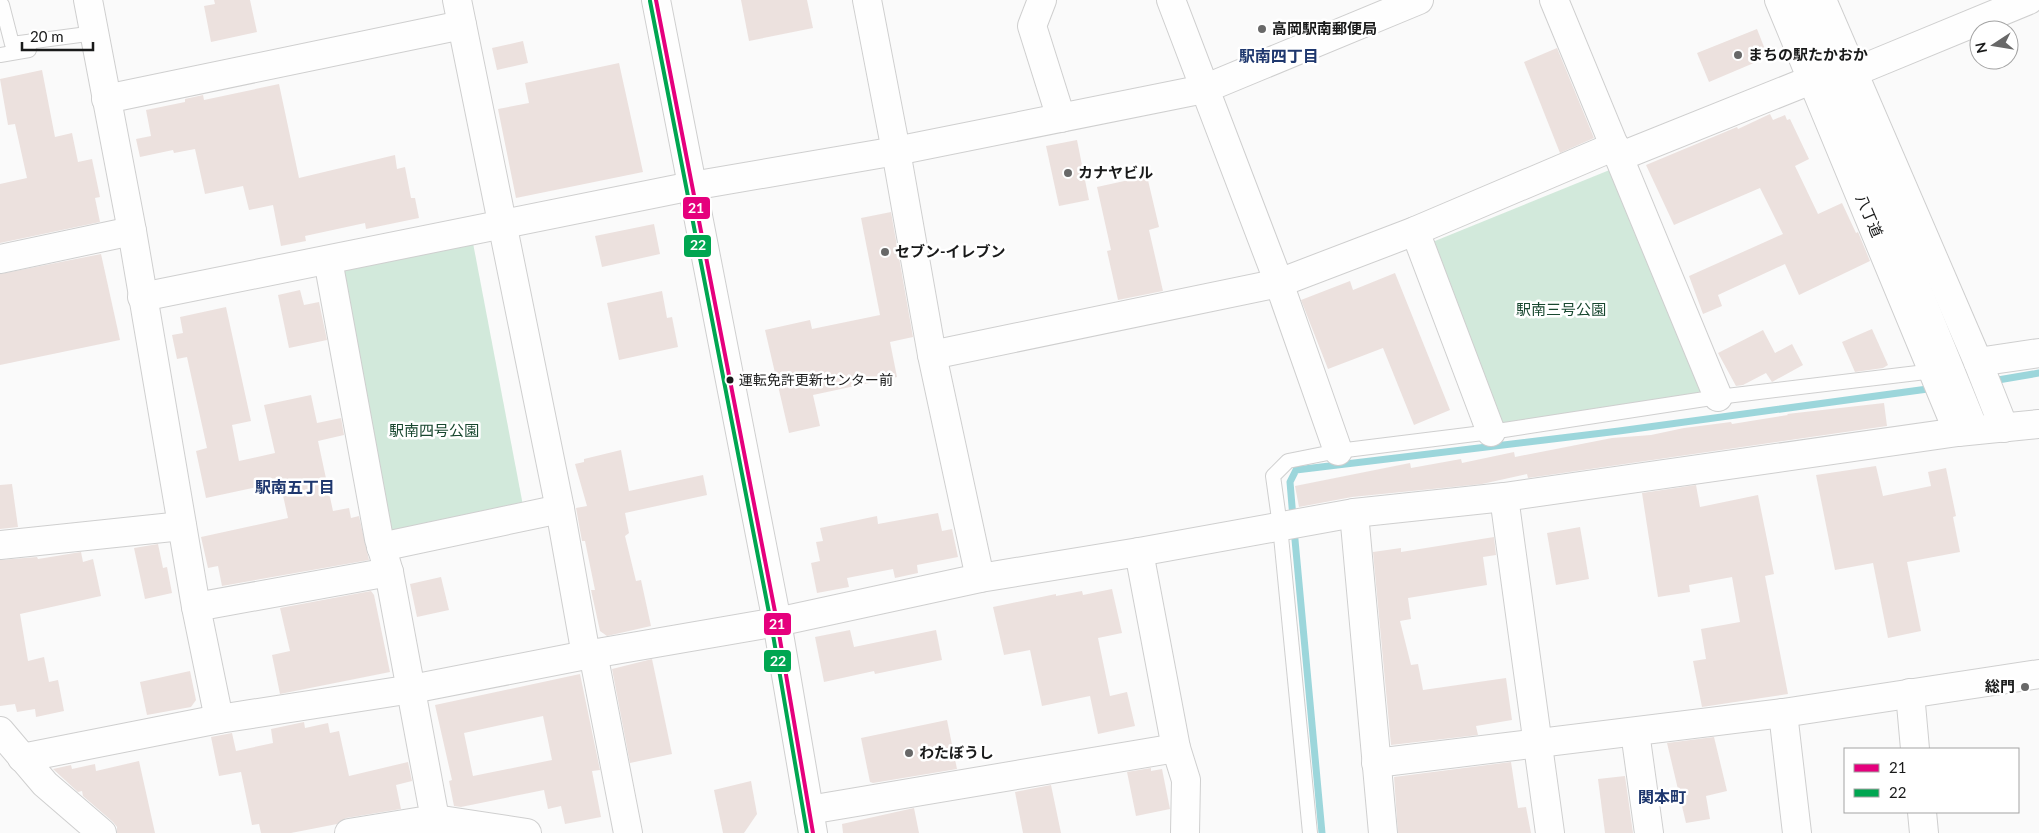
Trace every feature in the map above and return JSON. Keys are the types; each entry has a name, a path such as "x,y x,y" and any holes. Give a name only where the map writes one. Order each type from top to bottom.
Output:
{"street":[{"path":"88,0 132,232 196,607 219,719"},
{"path":"656,0 777,622 811,822 1176,748"},
{"path":"867,0 932,355 980,578"},
{"path":"1042,0 1032,26 1061,118"},
{"path":"1171,0 1279,283 1338,450"},
{"path":"142,297 692,186 896,151 1204,89 1419,0"},
{"path":"1554,0 1718,397"},
{"name":"八丁道","path":"1779,0 1934,371 1980,430"},
{"path":"1804,0 1980,430"},
{"path":"1822,0 1978,362 1980,430"},
{"path":"1852,73 2029,0"},
{"path":"106,99 460,12 628,833"},
{"path":"932,355 1279,283 1617,152 1811,80"},
{"path":"1415,230 1491,432"},
{"path":"0,259 132,232"},
{"path":"328,260 381,547 389,572 435,819"},
{"path":"1978,362 2039,353"},
{"path":"22,758 219,719 412,689 590,654 777,622 980,578 1354,513 1504,497 1980,430 2039,424"},
{"path":"1504,497 1550,833"},
{"path":"381,547 560,508"},
{"path":"1354,513 1382,833"},
{"path":"0,545 182,526"},
{"path":"1138,552 1176,748 1186,780 1185,833"},
{"path":"196,607 389,572"},
{"path":"1376,763 1783,713 2039,674"},
{"path":"1910,693 1915,748"},
{"path":"1783,713 1796,833"},
{"path":"0,732 45,784 102,833"},
{"path":"1635,732 1649,833"},
{"path":"1922,813 1924,833"},
{"path":"349,833 435,819 528,833"}],"lane":[{"path":"0,4 2,5 12,44 95,33"},
{"path":"0,55 44,48 95,33"},
{"path":"1310,833 1274,476 1288,461 1338,450 1491,432 1718,397 1934,371"}],"green space":[{"name":"駅南三号公園","path":"1612,169 1702,392 1496,427 1430,243"},
{"name":"駅南四号公園","path":"473,243 525,516 379,539 329,267"}],"building":[{"path":"214,0 250,0 257,32 211,42 204,6 215,4"},
{"path":"741,0 807,0 813,28 749,41"},
{"path":"1757,29 1768,57 1709,82 1697,53"},
{"path":"523,41 528,63 497,70 492,48"},
{"path":"1557,48 1594,138 1560,153 1524,62"},
{"path":"619,63 643,172 516,198 498,109 529,103 525,83"},
{"path":"42,70 55,137 72,133 78,162 92,159 100,197 95,198 100,222 0,243 0,184 27,178 15,124 8,125 0,79"},
{"path":"279,84 299,178 395,155 397,169 405,167 411,198 415,198 419,218 366,229 365,223 305,236 306,241 281,246 273,205 249,210 243,186 205,194 195,149 174,153 173,150 140,157 136,139 151,136 146,110 185,102 185,99 203,95 204,100"},
{"path":"1770,114 1773,120 1785,115 1787,120 1790,119 1809,159 1795,166 1818,214 1842,203 1856,233 1858,232 1870,261 1799,295 1785,264 1718,295 1722,306 1703,314 1689,276 1783,234 1760,188 1674,225 1646,165 1737,127 1738,129"},
{"name":"カナヤビル","path":"1077,140 1089,200 1059,206 1046,146"},
{"path":"1147,176 1159,227 1149,230 1163,291 1118,300 1107,251 1111,250 1097,187"},
{"path":"891,212 913,337 890,342 897,377 813,395 820,426 789,433 765,330 810,320 812,329 880,315 861,218"},
{"path":"654,224 660,254 602,267 595,236"},
{"path":"101,254 120,340 0,365 0,274"},
{"path":"1395,273 1450,410 1414,425 1383,348 1328,369 1301,300 1350,281 1353,290"},
{"path":"300,290 304,305 319,302 327,340 289,348 278,295"},
{"path":"662,291 667,318 672,317 678,347 619,360 607,303"},
{"path":"226,307 251,421 232,425 239,461 275,453 264,405 311,395 317,423 341,418 344,435 318,441 333,511 349,508 351,518 359,516 369,560 222,586 218,566 208,568 201,537 288,518 280,482 206,498 196,451 207,448 187,357 177,359 172,335 183,333 180,317"},
{"path":"1872,329 1888,365 1883,368 1855,372 1842,342"},
{"path":"1763,330 1775,353 1792,344 1803,365 1772,382 1766,373 1743,385 1736,386 1718,353"},
{"path":"1884,403 1887,426 1528,478 1527,474 1482,484 1352,497 1299,507 1295,486 1410,463 1411,468 1461,459 1462,463 1514,452 1515,457 1612,438 1651,435 1684,428 1731,422 1732,424 1787,414"},
{"path":"621,450 629,491 703,475 707,495 625,513 629,533 625,536 636,581 641,580 651,626 607,636 600,631 591,590 595,590 585,541 582,541 576,508 587,506 575,464 584,462 584,459"},
{"path":"1876,466 1883,496 1931,486 1928,472 1946,468 1956,516 1953,517 1960,552 1907,562 1921,631 1888,638 1873,563 1835,570 1816,475"},
{"path":"12,484 18,527 0,529 0,485"},
{"path":"1696,485 1700,507 1758,495 1774,574 1765,576 1788,694 1702,707 1693,661 1706,659 1701,629 1740,622 1732,577 1689,585 1690,592 1658,597 1642,493"},
{"path":"938,513 942,531 952,529 958,557 917,565 918,573 895,578 893,569 847,578 849,587 817,593 811,563 820,561 816,542 823,541 820,528 877,516 878,524"},
{"path":"1580,527 1589,579 1556,585 1547,533"},
{"path":"1494,537 1496,555 1483,557 1487,585 1408,598 1411,619 1400,621 1411,665 1418,664 1423,690 1506,678 1512,720 1476,726 1478,735 1391,745 1373,552 1401,548 1401,552"},
{"path":"158,544 163,568 167,567 172,593 145,599 134,548"},
{"path":"81,552 83,562 93,559 101,596 20,614 28,661 44,657 49,682 58,680 64,711 36,717 35,709 17,712 15,704 0,706 0,560 37,557 38,559"},
{"path":"441,577 449,610 417,617 410,584"},
{"path":"1112,589 1122,633 1098,638 1110,696 1127,692 1135,726 1098,734 1090,696 1042,706 1030,650 1004,655 993,607 1056,594 1056,596 1082,591 1083,595"},
{"path":"371,591 374,595 390,672 280,694 272,655 290,651 280,608"},
{"path":"850,630 854,647 936,630 942,660 875,674 874,671 824,682 815,637"},
{"path":"652,659 672,754 630,763 612,669"},
{"path":"190,671 196,700 191,707 147,715 140,682"},
{"path":"580,674 600,770 592,771 601,817 565,824 561,806 548,809 544,790 461,807 454,806 449,781 452,780 435,705","holes":["543,716 552,760 473,776 464,733"]},
{"name":"わたぼうし","path":"947,720 957,769 870,782 861,738"},
{"path":"304,722 305,728 328,723 330,733 339,731 349,776 408,762 412,781 396,785 401,809 346,818 337,824 291,833 261,833 259,824 252,825 241,772 219,776 211,737 232,733 236,751 273,743 271,729"},
{"path":"1714,737 1727,791 1706,796 1710,819 1686,823 1667,743"},
{"path":"139,761 155,833 117,833 117,827 113,822 83,796 82,791 78,792 53,769 71,765 72,769 95,764 96,771"},
{"path":"1511,762 1518,808 1526,807 1531,833 1398,833 1394,777"},
{"path":"1151,768 1151,771 1162,769 1170,809 1136,816 1127,772"},
{"path":"1625,776 1633,833 1605,833 1598,779"},
{"path":"751,781 757,814 744,833 723,833 714,790"},
{"path":"1051,785 1061,833 1023,833 1015,792"},
{"path":"914,808 919,833 843,833 842,824"}],"waterway":[{"path":"1992,381 2039,373"},
{"path":"1293,518 1290,482 1296,470 1619,431 1935,388"},
{"path":"1294,529 1322,833"}],"transit line":[{"name":"21","path":"656,0 777,622 813,833"},
{"name":"22","path":"650,1 771,623 807,833"}],"place":[{"name":"高岡駅南郵便局","path":"1262,29"},
{"name":"まちの駅たかおか","path":"1738,55"},
{"name":"カナヤビル","path":"1068,173"},
{"name":"セブン-イレブン","path":"885,252"},
{"name":"運転免許更新センター前","path":"730,380"},
{"name":"総門","path":"2025,687"},
{"name":"わたぼうし","path":"909,753"}],"district":[{"name":"駅南四丁目","path":"1279,56"},
{"name":"駅南五丁目","path":"295,487"},
{"name":"関本町","path":"1662,797"}]}
